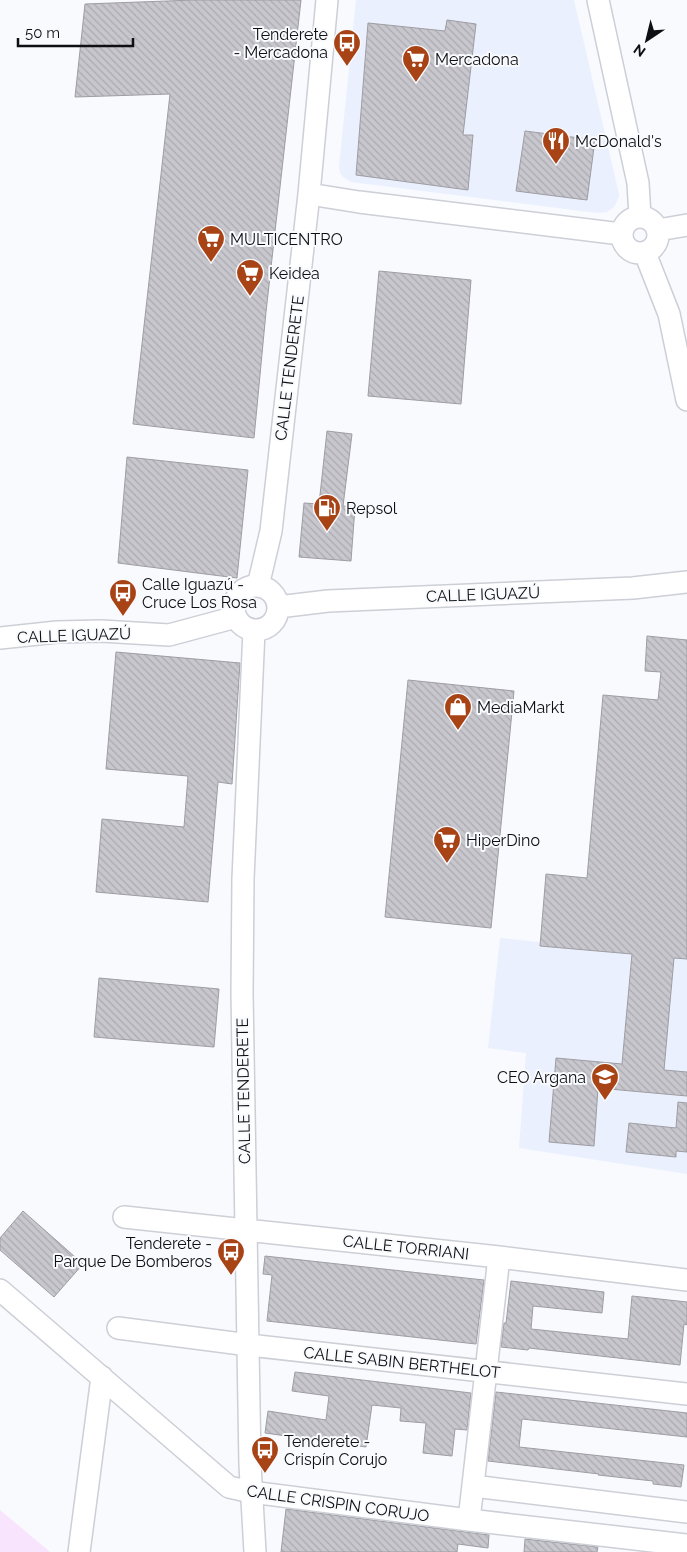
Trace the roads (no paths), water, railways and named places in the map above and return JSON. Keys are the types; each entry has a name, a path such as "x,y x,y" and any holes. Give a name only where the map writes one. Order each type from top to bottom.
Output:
{"street":[{"name":"CALLE TENDERETE","path":"258,586 271,531 310,194 327,0"},
{"path":"598,0 638,182 640,217"},
{"path":"310,194 358,202 621,234"},
{"path":"633,218 648,218 658,230 656,244 652,250 645,253 631,252 622,241 623,227 633,218"},
{"path":"658,230 687,225"},
{"path":"645,253 669,314 687,400"},
{"name":"CALLE IGUAZÚ","path":"278,607 328,601 633,588 687,582"},
{"path":"258,586 272,593 278,607 276,616 271,624 263,629 254,630 247,628 236,617 234,608 235,599 241,591 249,587 258,586"},
{"name":"CALLE IGUAZÚ","path":"0,638 57,632 169,635 236,617"},
{"name":"CALLE TENDERETE","path":"254,630 243,879 242,994 251,1492 255,1552"},
{"name":"CALLE TORRIANI","path":"124,1217 499,1257 687,1280"},
{"path":"469,1520 499,1257"},
{"name":"CALLE CRISPIN CORUJO","path":"0,1290 229,1487 251,1492 469,1520 687,1545"},
{"name":"CALLE SABIN BERTHELOT","path":"118,1328 249,1345 687,1394"},
{"path":"79,1552 102,1377"},
{"path":"473,1486 687,1512"}],"place":[{"name":"Tenderete - Mercadona","path":"347,67"},
{"name":"Mercadona","path":"416,83"},
{"name":"McDonald's","path":"556,165"},
{"name":"MULTICENTRO","path":"211,263"},
{"name":"Keidea","path":"250,297"},
{"name":"Repsol","path":"327,532"},
{"name":"Calle Iguazú - Cruce Los Rosa","path":"123,617"},
{"name":"MediaMarkt","path":"458,731"},
{"name":"HiperDino","path":"447,864"},
{"name":"CEO Argana","path":"605,1101"},
{"name":"Tenderete - Parque De Bomberos","path":"231,1276"},
{"name":"Tenderete - Crispín Corujo","path":"265,1474"}]}
